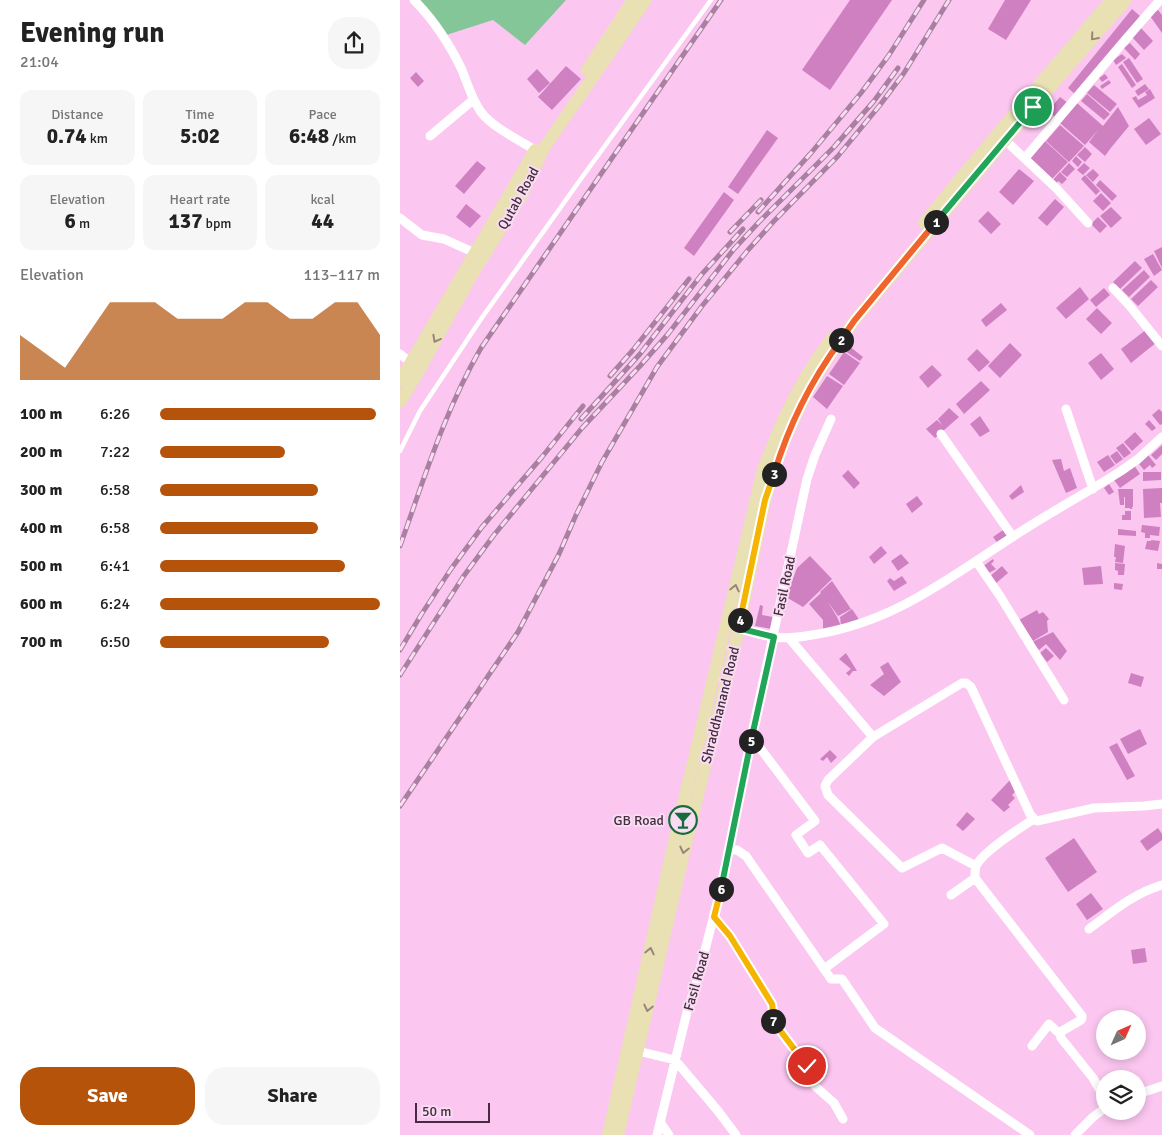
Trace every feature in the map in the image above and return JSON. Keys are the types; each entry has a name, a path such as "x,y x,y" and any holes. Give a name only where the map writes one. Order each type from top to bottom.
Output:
{"street":[{"path":"414,0 427,13 459,64 473,100 482,114 494,125 535,150"},
{"name":"Qutab Road","path":"400,402 415,366 474,253 535,150 633,0"},
{"name":"Qutab Road","path":"400,381 415,366 522,195 544,148 646,0"},
{"name":"Shraddhanand Road","path":"732,626 763,470 795,395 819,355 853,309 967,170 1111,0"},
{"name":"Shraddhanand Road","path":"608,1135 732,626 765,500 783,444 807,391 854,321 1005,140 1126,0"},
{"path":"1025,158 1160,0"},
{"path":"430,136 473,100"},
{"path":"1005,140 1057,189 1088,222"},
{"path":"400,218 422,235 444,239 474,253"},
{"path":"1113,288 1162,346"},
{"path":"400,354 415,366"},
{"path":"1066,409 1093,489"},
{"name":"Fasil Road","path":"657,1135 687,1012 714,917 807,480 815,455 831,419"},
{"path":"941,434 1013,537"},
{"path":"732,626 774,637 789,638 828,632 878,618 906,605 945,582 1013,537 1093,489 1127,467 1162,437"},
{"path":"976,562 1000,596 1064,700"},
{"path":"789,638 873,736"},
{"path":"976,866 942,848 902,868 828,795 825,786 828,780 873,736 962,683 966,683 971,687 1034,819"},
{"path":"752,736 815,821 796,835 808,853 820,845 884,924 824,969"},
{"name":"Shraddhanand Road","path":"618,1135 638,1051 694,786"},
{"path":"1060,1034 1081,1020 1082,1016 975,878 976,866 984,856 1034,819 1037,820 1094,808 1162,804"},
{"path":"729,848 737,850 746,856 831,979 842,979 875,1028 1030,1135"},
{"path":"951,895 975,878"},
{"path":"1089,929 1139,894 1162,885"},
{"path":"714,917 730,936 772,1004 774,1023 807,1066 816,1086 834,1103 843,1119"},
{"path":"1032,1046 1049,1024 1060,1034 1096,1085"},
{"path":"638,1051 675,1060 718,1110 736,1135"},
{"path":"1146,1091 1162,1086"},
{"path":"1075,1135 1096,1114"},
{"path":"660,1122 669,1135"}],"lane":[{"path":"400,451 420,411 482,319 711,0"}],"green space":[{"path":"418,0 566,0 525,45 493,20 440,37"}],"building":[{"path":"850,0 892,0 830,90 802,70"},
{"path":"1005,0 1031,0 1006,40 988,29"},
{"path":"1132,9 1140,16 1076,95 1068,88"},
{"path":"1158,10 1162,15 1162,33 1150,16"},
{"path":"1141,28 1153,41 1144,50 1132,37"},
{"path":"1130,43 1140,54 1135,60 1124,48"},
{"path":"1122,54 1126,58 1116,65 1113,60"},
{"path":"1129,58 1143,79 1137,83 1123,62"},
{"path":"1122,64 1136,85 1132,88 1118,67"},
{"path":"566,66 581,79 552,110 538,97"},
{"path":"537,69 550,83 539,93 527,79"},
{"path":"416,72 424,81 418,87 410,78"},
{"path":"1105,74 1108,78 1102,82 1099,78"},
{"path":"1109,80 1111,83 1102,89 1100,86"},
{"path":"1145,84 1149,89 1138,96 1135,91"},
{"path":"1094,85 1117,104 1110,112 1087,93"},
{"path":"1150,89 1155,98 1139,108 1132,98 1136,96 1138,100 1147,95 1145,92"},
{"path":"1087,94 1110,114 1104,120 1081,101"},
{"path":"1060,97 1068,103 1056,118 1048,111"},
{"path":"1077,103 1103,126 1118,107 1129,126 1105,156 1089,142 1098,130 1085,145 1060,123"},
{"path":"1149,118 1161,134 1146,145 1134,129"},
{"path":"1060,125 1084,146 1069,162 1046,141"},
{"path":"767,130 778,138 738,194 728,187"},
{"path":"1045,141 1068,162 1052,179 1029,159"},
{"path":"1085,147 1092,154 1085,162 1077,155"},
{"path":"1076,156 1082,162 1078,167 1072,161"},
{"path":"477,161 486,168 464,194 455,186"},
{"path":"1069,163 1075,169 1067,177 1061,172"},
{"path":"1084,163 1090,168 1083,175 1077,170"},
{"path":"1019,169 1034,181 1013,205 999,192"},
{"path":"1093,169 1099,175 1093,182 1086,175"},
{"path":"1060,172 1067,179 1062,184 1058,181 1056,184 1052,181"},
{"path":"1085,175 1100,191 1096,195 1081,179"},
{"path":"1100,180 1117,196 1112,201 1096,185"},
{"path":"724,192 734,200 694,256 684,248"},
{"path":"1101,193 1111,203 1103,211 1093,201"},
{"path":"1055,199 1064,207 1047,226 1038,218"},
{"path":"466,204 481,216 470,228 456,217"},
{"path":"1111,207 1122,218 1111,228 1100,216"},
{"path":"988,211 1001,224 991,234 978,221"},
{"path":"1098,217 1107,226 1100,233 1091,224"},
{"path":"1162,247 1162,268 1154,251"},
{"path":"1153,254 1162,270 1154,276 1144,259"},
{"path":"1135,261 1142,268 1120,289 1113,282"},
{"path":"1144,270 1150,277 1129,297 1122,290"},
{"path":"1151,280 1158,287 1138,306 1131,299"},
{"path":"1080,287 1089,299 1066,319 1056,308"},
{"path":"1104,288 1110,295 1096,307 1090,300"},
{"path":"1001,303 1007,310 986,327 981,320"},
{"path":"1097,308 1112,323 1101,334 1086,319"},
{"path":"1147,329 1157,342 1131,363 1121,349"},
{"path":"1010,343 1022,355 1000,378 988,366"},
{"path":"849,346 863,357 860,361 845,351"},
{"path":"977,349 990,362 979,372 967,359"},
{"path":"844,352 860,363 844,385 829,374"},
{"path":"1101,353 1114,369 1101,380 1088,363"},
{"path":"932,365 942,375 928,388 919,377"},
{"path":"827,376 843,386 827,409 813,397"},
{"path":"981,381 990,390 964,414 956,404"},
{"path":"949,408 959,417 935,438 926,429 937,420 942,425 938,419"},
{"path":"1159,409 1162,412 1162,424 1160,425 1152,415"},
{"path":"980,416 990,431 980,437 970,424"},
{"path":"1149,420 1156,428 1152,431 1145,424"},
{"path":"1135,432 1143,441 1132,451 1124,442"},
{"path":"1123,443 1131,453 1124,458 1116,448"},
{"path":"1162,445 1162,454 1156,460 1151,455"},
{"path":"1117,451 1123,459 1116,464 1110,456"},
{"path":"1108,455 1115,465 1104,472 1097,462"},
{"path":"1148,455 1156,465 1152,468 1150,465 1144,470 1139,464"},
{"path":"1061,459 1064,471 1070,468 1077,488 1066,493 1052,460"},
{"path":"1134,465 1140,474 1120,488 1114,480"},
{"path":"848,470 860,483 854,489 842,476"},
{"path":"1143,472 1161,472 1161,480 1143,481"},
{"path":"1109,484 1114,492 1109,495 1104,488"},
{"path":"1021,485 1024,492 1012,500 1009,496"},
{"path":"1162,488 1161,517 1144,518 1143,489"},
{"path":"1118,489 1133,489 1132,509 1125,508 1125,497 1124,505 1120,505"},
{"path":"917,496 923,504 912,513 906,504"},
{"path":"1125,511 1131,511 1131,520 1122,520 1122,515 1125,515"},
{"path":"1142,525 1160,527 1159,536 1150,535 1150,538 1145,538 1145,533 1141,532"},
{"path":"1006,528 1012,537 999,545 993,537"},
{"path":"1118,529 1136,531 1136,536 1118,535"},
{"path":"1147,541 1160,541 1158,551 1145,549"},
{"path":"1115,544 1125,546 1123,563 1115,562"},
{"path":"881,546 887,553 874,564 869,557"},
{"path":"901,554 909,563 898,571 891,561"},
{"path":"810,556 832,579 803,607 786,597 797,568"},
{"path":"993,559 994,561 991,564 996,569 987,574 982,567"},
{"path":"1115,563 1125,564 1124,575 1118,575 1118,571 1115,570"},
{"path":"1157,563 1162,564 1162,569 1157,569"},
{"path":"1002,566 1008,573 995,584 989,577"},
{"path":"1101,566 1103,584 1084,585 1082,568"},
{"path":"902,576 907,583 894,591 887,581 890,578 894,581"},
{"path":"832,581 851,609 838,616 828,602 841,626 823,629 823,620 809,604"},
{"path":"1114,583 1123,584 1122,590 1114,589"},
{"path":"760,605 763,606 762,615 773,617 773,614 776,616 772,629 755,626"},
{"path":"852,609 860,621 841,625 840,617"},
{"path":"1037,610 1039,614 1043,612 1049,619 1047,621 1048,632 1033,641 1019,620"},
{"path":"1053,632 1067,651 1060,660 1046,644 1039,650 1032,642"},
{"path":"1046,648 1054,656 1047,662 1040,653"},
{"path":"846,653 857,671 853,671 849,676 846,673 851,669 839,659"},
{"path":"888,662 901,682 884,696 870,685 884,674 880,667"},
{"path":"1131,673 1144,677 1141,687 1128,683"},
{"path":"1140,729 1147,744 1128,754 1120,739"},
{"path":"1117,743 1135,776 1127,780 1109,747"},
{"path":"830,750 837,757 831,763 827,757 823,761 820,759"},
{"path":"1012,778 1018,789 1012,795 1015,798 1008,805 1010,807 1004,812 991,800"},
{"path":"967,812 975,819 963,831 956,825"},
{"path":"1158,828 1162,834 1162,840 1147,851 1140,841"},
{"path":"1074,838 1097,872 1068,892 1045,858"},
{"path":"1091,893 1103,909 1087,920 1076,904"},
{"path":"1145,948 1147,962 1133,964 1131,950"}],"railway":[{"path":"400,546 446,420 481,348 721,0"},
{"path":"758,212 861,93 889,55 924,0"},
{"path":"400,806 518,632 559,554 602,462 657,367 702,306 748,250 838,156 880,105 904,73 949,0"},
{"path":"400,675 463,577 494,535 582,428 668,334 734,249 834,147 874,101 898,68"},
{"path":"730,232 761,200"},
{"path":"581,419 640,354 702,274 743,229"},
{"path":"610,376 689,279"},
{"path":"400,650 451,569 482,527 583,406"}],"place":[{"name":"GB Road","path":"683,820"}],"route":[{"path":"807,1066 774,1023 772,1004 730,936 714,917 774,637 738,628 753,565 765,500 783,444 807,391 830,355 854,321 1033,107"}]}
